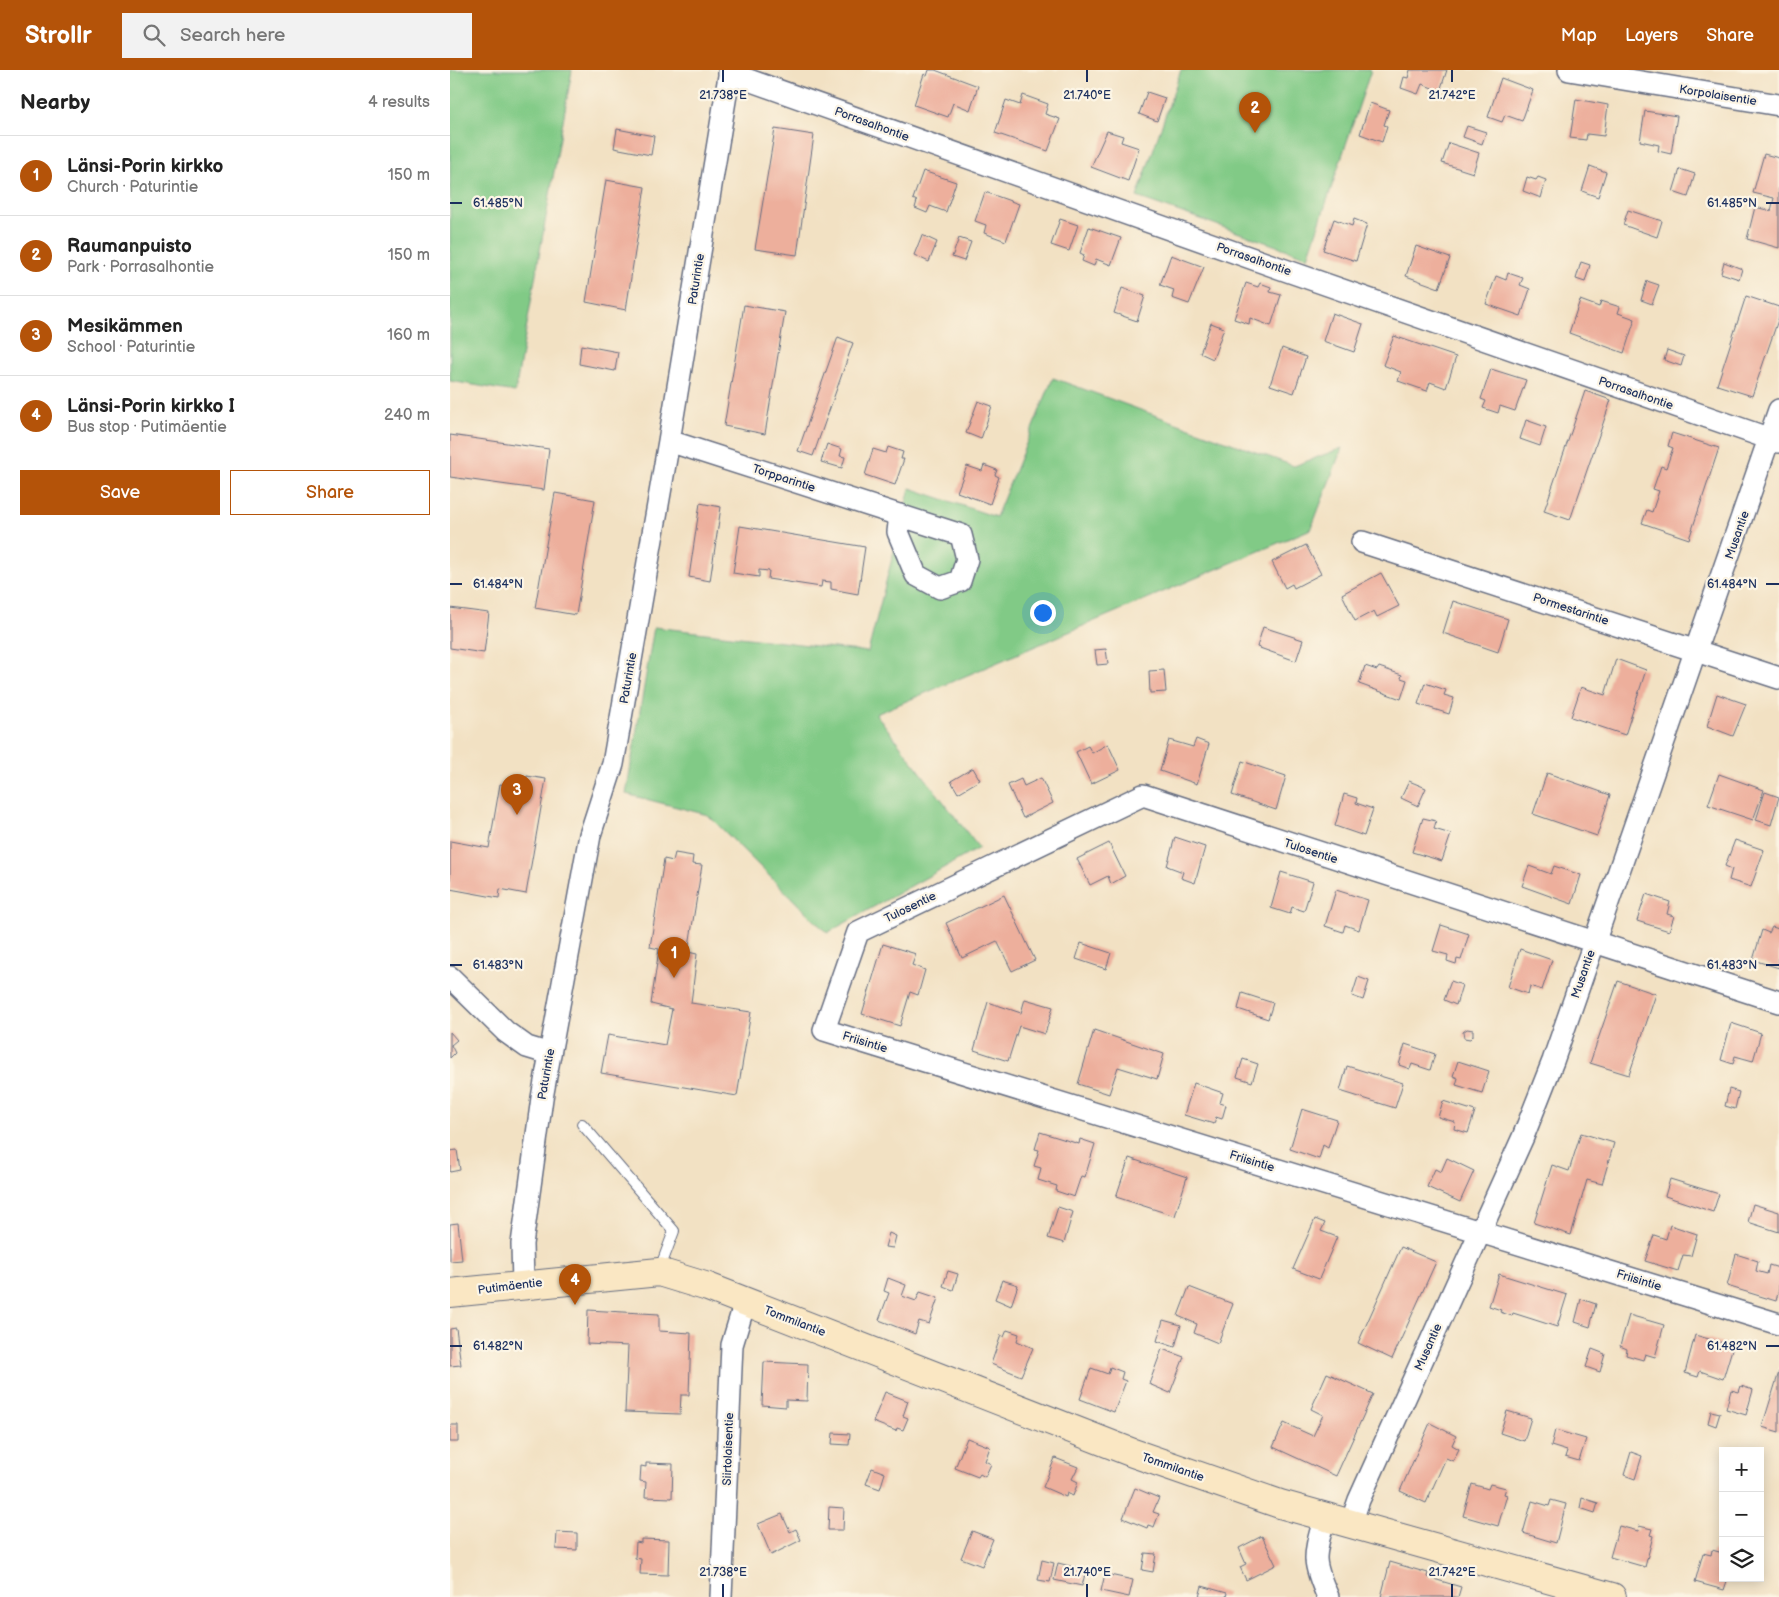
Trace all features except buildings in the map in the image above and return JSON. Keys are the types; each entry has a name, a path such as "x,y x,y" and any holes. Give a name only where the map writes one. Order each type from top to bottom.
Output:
{"main road":[{"name":"Putimäentie","path":"450,1293 524,1284 659,1272 745,1302"},
{"name":"Tommilantie","path":"745,1302 1133,1453 1280,1504 1612,1597"}],"street":[{"name":"Korpolaisentie","path":"1569,70 1779,105"},
{"name":"Porrasalhontie","path":"729,72 1279,268 1774,441"},
{"name":"Paturintie","path":"524,1284 522,1244 550,1054 590,835 613,764 669,441 729,72"},
{"name":"Musantie","path":"1351,1523 1363,1491 1523,1137 1594,943 1696,650 1774,441 1779,410"},
{"name":"Torpparintie","path":"669,441 900,515"},
{"name":"Pormestarintie","path":"1362,542 1779,678"},
{"name":"Tulosentie","path":"858,932 1143,795 1779,1002"},
{"name":"Friisintie","path":"858,932 824,1030 1779,1324"},
{"path":"450,977 506,1032 527,1046 550,1054"},
{"name":"Siirtolaisentie","path":"721,1597 732,1345 745,1302"},
{"path":"1325,1516 1315,1554 1317,1572 1328,1597"}],"lane":[{"path":"582,1124 674,1231 659,1272"}],"green space":[{"path":"450,70 572,70 515,392 450,381"},
{"path":"1181,70 1371,70 1308,257 1137,197"},
{"path":"1053,378 1294,466 1342,448 1311,529 876,714 979,848 827,933 708,815 626,794 654,627 868,652 910,488 996,517"}],"place":[{"name":"Raumanpuisto","path":"1255,133"},
{"name":"Mesikämmen","path":"517,815"},
{"name":"Länsi-Porin kirkko","path":"674,978"},
{"name":"Länsi-Porin kirkko I","path":"575,1305"}]}
